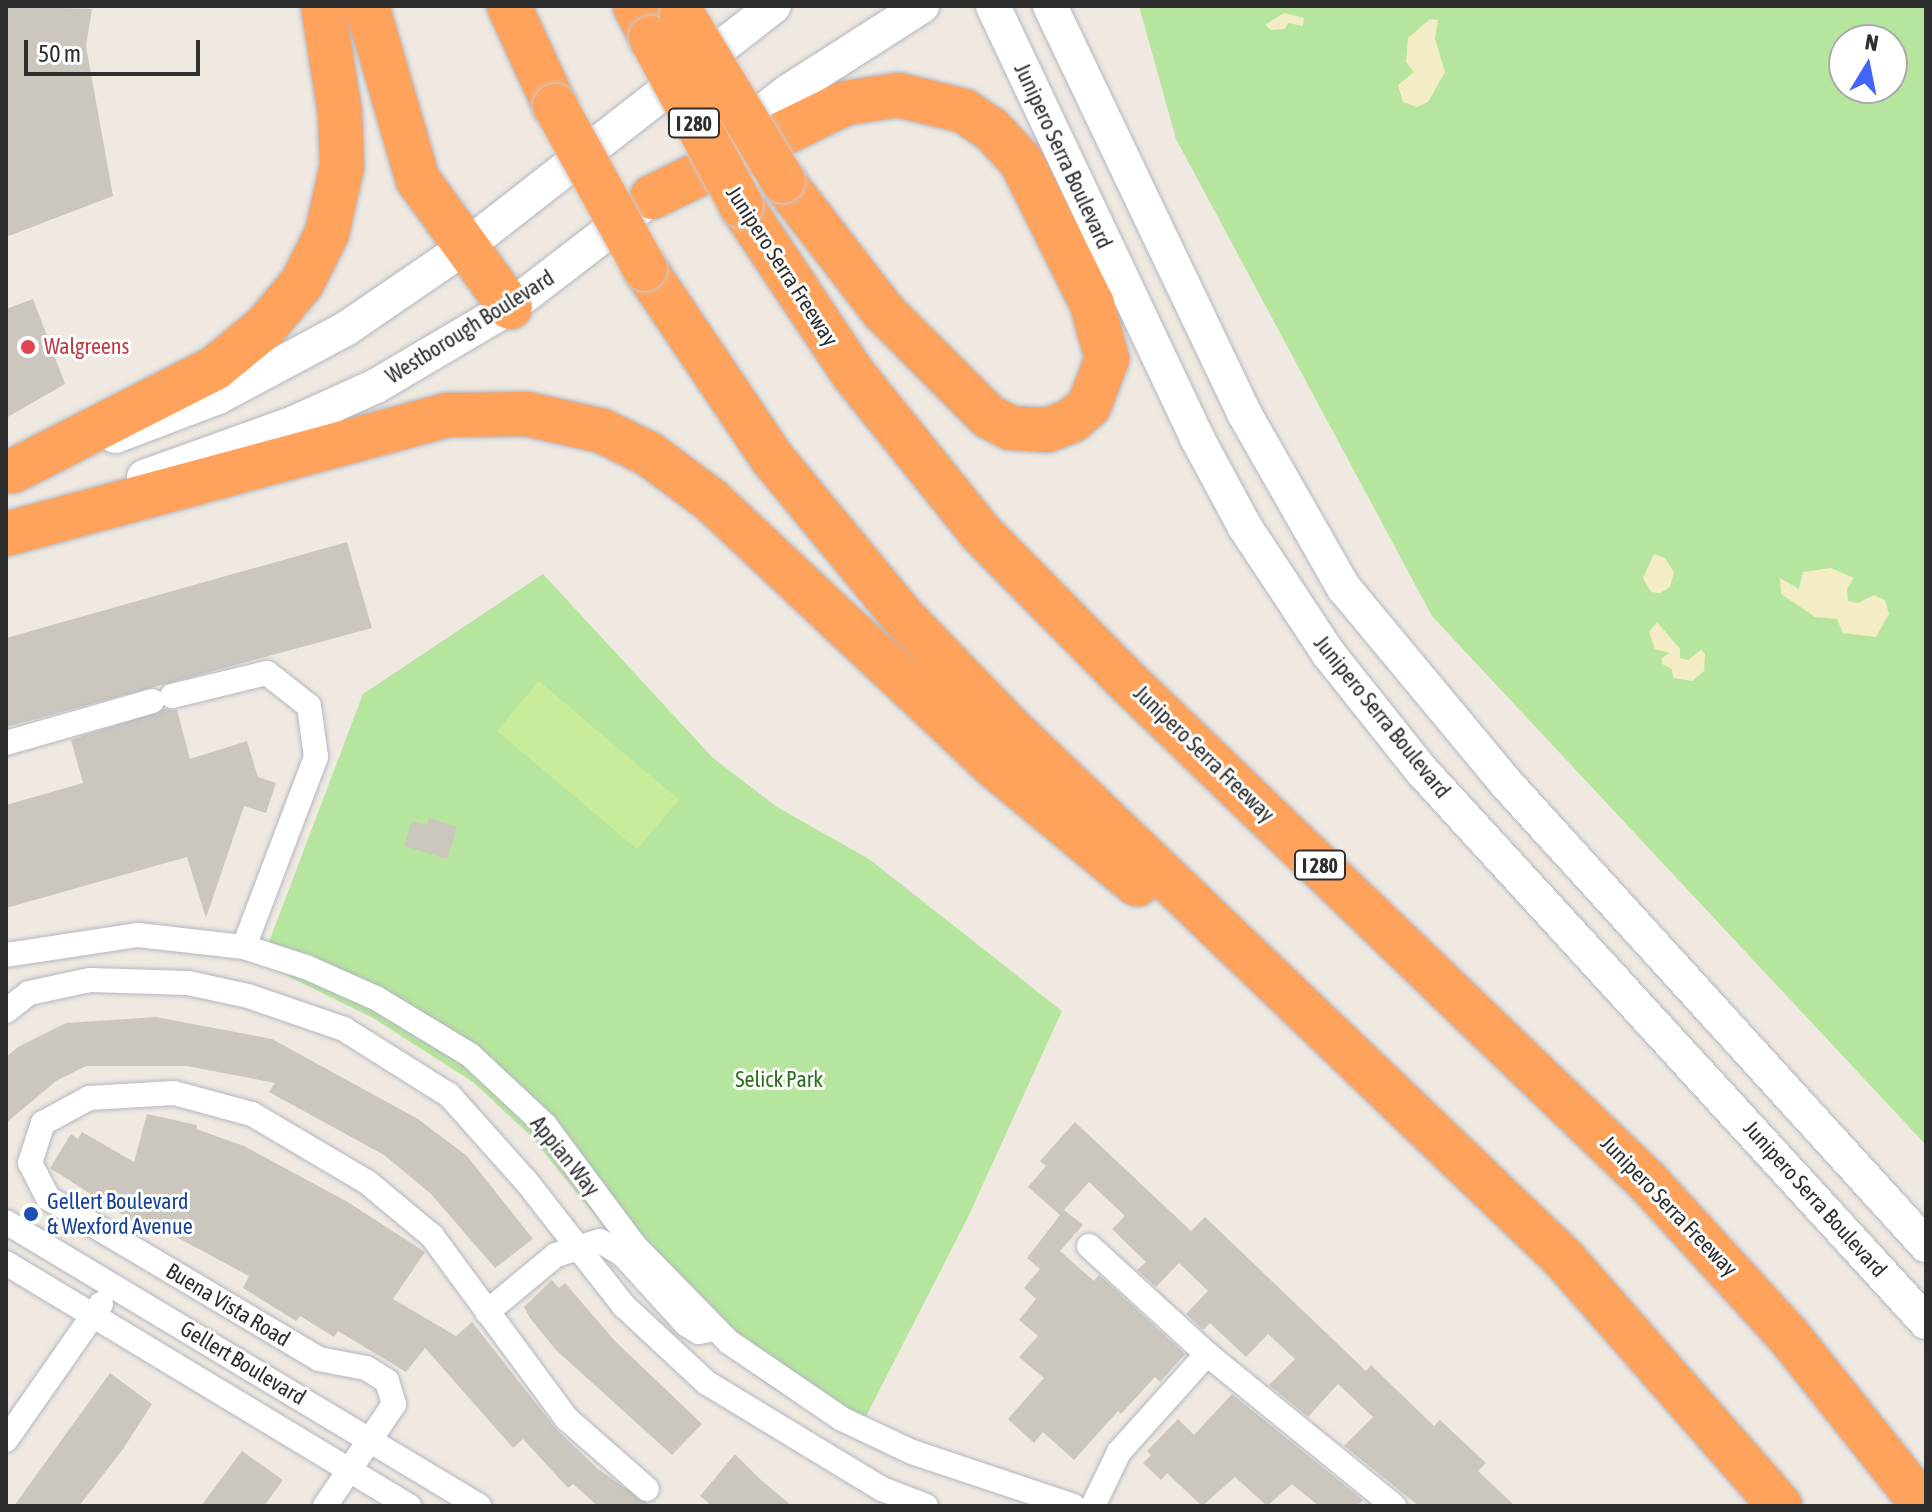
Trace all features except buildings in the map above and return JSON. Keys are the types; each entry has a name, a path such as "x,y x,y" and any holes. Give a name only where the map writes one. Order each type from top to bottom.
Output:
{"highway":[{"path":"9,472 215,368 265,327 302,283 333,217 342,166 339,104 323,6"},
{"path":"367,6 410,160 464,248 510,307"},
{"path":"509,6 555,106 645,269 749,428 903,617 1020,737 1564,1259 1780,1506"},
{"path":"652,197 846,103 898,95 964,111 991,129 1021,161 1098,317 1107,359 1089,406 1071,421 1047,430 1011,428 989,417 951,384 883,311 783,181 661,16"},
{"name":"Junipero Serra Freeway","path":"661,16 741,205 854,375 982,534 1127,681 1640,1173 1787,1334 1924,1506"},
{"path":"6,534 448,415 527,414 602,431 649,454 712,501 1045,811 1343,1046"}],"main road":[{"path":"9,472 154,423 270,371 347,328 464,248 774,6"},
{"name":"Westborough Boulevard","path":"6,525 294,423 376,386 510,307 789,91 922,6"},
{"name":"Junipero Serra Boulevard","path":"993,6 1197,438 1245,527 1328,653 1422,771 1926,1322"},
{"path":"1050,6 1267,457 1344,588 1514,792 1926,1245"},
{"path":"1075,6 1134,184"}],"street":[{"path":"6,743 162,698 267,673 309,706 316,757 244,947"},
{"name":"Appian Way","path":"6,955 138,935 244,947 306,967 376,998 470,1055 545,1125 635,1246 716,1329 842,1419 912,1452 1073,1506"},
{"name":"Appian Way","path":"6,1011 29,993 90,980 188,983 248,996 344,1029 449,1095 578,1246 624,1306 707,1383 882,1489 926,1506"},
{"name":"Buena Vista Road","path":"373,1440 394,1404 387,1381 366,1368 319,1359 48,1198 30,1163 43,1123 89,1098 174,1093 252,1114 367,1182 432,1236 567,1419 647,1489"},
{"name":"Gellert Boulevard","path":"6,1222 479,1506"},
{"path":"487,1312 556,1255 600,1241 615,1248 686,1324 699,1332 716,1329"},
{"path":"1089,1246 1207,1354 1394,1506"},
{"name":"Gellert Boulevard","path":"6,1263 409,1506"},
{"path":"6,1440 114,1285"},
{"path":"1093,1506 1119,1452 1207,1354"},
{"path":"325,1506 373,1440"}],"green space":[{"path":"1139,6 1926,6 1926,1145 1432,616 1176,139"},
{"name":"Selick Park","path":"543,574 713,758 777,807 869,859 1062,1011 968,1217 855,1438 768,1385 716,1344 634,1264 531,1136 473,1082 373,1018 261,963 363,694"},
{"path":"539,681 679,800 637,849 497,731"}],"sand":[{"path":"1284,13 1304,18 1303,26 1288,23 1285,29 1271,30 1265,25"},
{"path":"1430,19 1438,20 1435,39 1445,72 1428,102 1417,107 1403,102 1398,85 1414,72 1406,62 1408,38"},
{"path":"1654,554 1665,558 1674,572 1670,587 1660,593 1651,592 1643,578"},
{"path":"1831,568 1854,578 1847,589 1848,601 1858,603 1874,595 1885,600 1889,614 1876,637 1843,633 1837,619 1815,617 1781,594 1780,578 1799,589 1803,572"},
{"path":"1657,622 1680,649 1680,658 1688,660 1701,650 1705,654 1704,671 1692,681 1673,678 1672,669 1662,664 1662,658 1670,653 1655,649 1649,632"}],"place":[{"name":"Walgreens","path":"28,347"},
{"name":"Gellert Boulevard & Wexford Avenue","path":"31,1214"}]}
